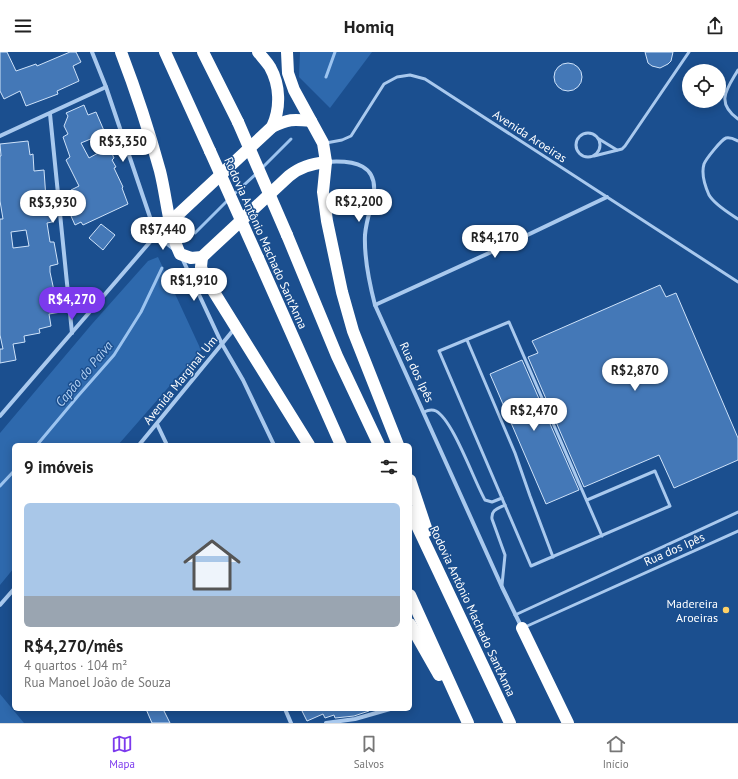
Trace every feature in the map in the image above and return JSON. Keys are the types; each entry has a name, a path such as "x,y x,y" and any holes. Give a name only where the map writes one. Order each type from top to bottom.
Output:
{"highway":[{"path":"121,52 149,130 160,173 173,239 180,254 191,258 202,257 298,169 312,164 326,162"},
{"name":"Rodovia Antônio Machado Sant'Anna","path":"165,52 340,443"},
{"name":"Rodovia Antônio Machado Sant'Anna","path":"204,52 238,122 337,356 378,443"},
{"path":"258,52 274,75 277,87 278,108 272,127"},
{"path":"287,52 288,73 294,90 323,143 326,162 323,192 326,220 342,292 353,332 397,443"},
{"path":"170,222 272,127 294,119 311,121"},
{"path":"202,257 204,276 308,443"},
{"path":"412,486 436,561 491,683"},
{"name":"Rodovia Antônio Machado Sant'Anna","path":"412,515 510,723"},
{"path":"412,599 467,723"},
{"path":"412,627 467,723"},
{"path":"522,628 568,723"}],"street":[{"path":"92,52 106,87 156,235 180,254 222,344 243,380 273,443"},
{"path":"0,136 106,87"},
{"path":"50,114 72,333"},
{"name":"Rua dos Ipês","path":"326,162 352,162 363,166 371,174 374,184 374,191 366,234 365,250 368,278 375,305 502,587 522,628"},
{"path":"375,305 607,197"},
{"path":"0,416 156,235 170,222"},
{"name":"Avenida Marginal Um","path":"141,443 236,328"},
{"path":"158,424 166,443"},
{"path":"0,605 12,591"},
{"path":"286,711 291,723"},
{"path":"326,723 355,719 383,711"}],"lane":[{"path":"617,150 591,133 583,134 576,143 579,154 586,157 622,149 626,146 688,52"},
{"path":"738,70 725,92 724,97 728,109 738,119"},
{"name":"Avenida Aroeiras","path":"323,143 342,140 351,136 384,84 397,77 410,75 417,76 425,79 738,282"},
{"path":"594,156 599,149 599,142 597,138"},
{"path":"738,141 731,138 724,139 718,145 704,164 703,179 710,196 724,210 738,219"},
{"path":"587,500 655,470 670,506 602,536 554,557 531,566 439,351 509,322 602,536"},
{"path":"467,340 515,453 534,508 554,557"},
{"path":"424,412 429,410 435,411 448,422 485,500 492,502 502,498"},
{"path":"502,587 505,555 492,519 492,515 495,510 505,505"},
{"name":"Rua dos Ipês","path":"515,615 738,512"},
{"name":"Rua dos Ipês","path":"522,628 738,531"}],"shaded area":[{"path":"300,52 372,52 330,108 299,77"},
{"path":"158,257 201,350 120,443 12,443 12,570 0,585 0,433 92,324 148,261"},
{"path":"0,694 12,708 12,711 14,711 24,723 0,723"}],"building":[{"path":"0,52 7,52 16,71 36,64 37,66 70,52 76,52 81,62 73,66 79,81 57,91 58,94 26,106 20,91 4,99 0,91"},
{"path":"645,52 673,52 671,61 660,68 652,66 648,63"},
{"path":"568,63 578,67 582,77 578,87 568,91 558,87 554,77 558,67"},
{"path":"84,105 88,115 96,112 105,133 81,143 89,158 109,147 114,158 112,160 116,167 114,168 123,187 122,188 128,204 83,225 81,222 75,225 71,216 75,214 69,202 75,199 71,190 79,186 66,160 70,157 63,137 68,134 64,126 68,116 66,113"},
{"path":"28,141 30,155 33,154 34,171 44,170 48,214 51,214 52,222 47,223 50,242 54,242 58,264 50,266 50,272 56,300 59,299 61,312 49,314 51,326 39,329 40,333 24,336 25,342 13,344 16,360 0,363 0,349 3,349 0,335 0,219 3,219 0,201 0,144","holes":["26,230 29,246 13,248 11,232"]},
{"path":"101,224 115,235 103,250 89,238"},
{"path":"660,285 666,297 676,293 738,438 738,460 674,488 659,455 584,487 528,357 538,353 532,341"},
{"path":"522,360 579,490 546,504 490,374"},
{"path":"147,711 164,711 170,723 152,723"},
{"path":"302,711 369,711 354,716 335,718 334,715 325,718 323,714 307,721"}],"waterway":[{"name":"Capão do Paiva","path":"326,77 335,52"},
{"path":"261,169 291,139"},
{"path":"233,195 257,173"},
{"path":"195,233 229,199"},
{"name":"Capão do Paiva","path":"39,443 114,355 141,312 162,268"},
{"name":"Capão do Paiva","path":"0,486 12,473"}],"place":[{"name":"Madereira Aroeiras","path":"726,610"}]}
